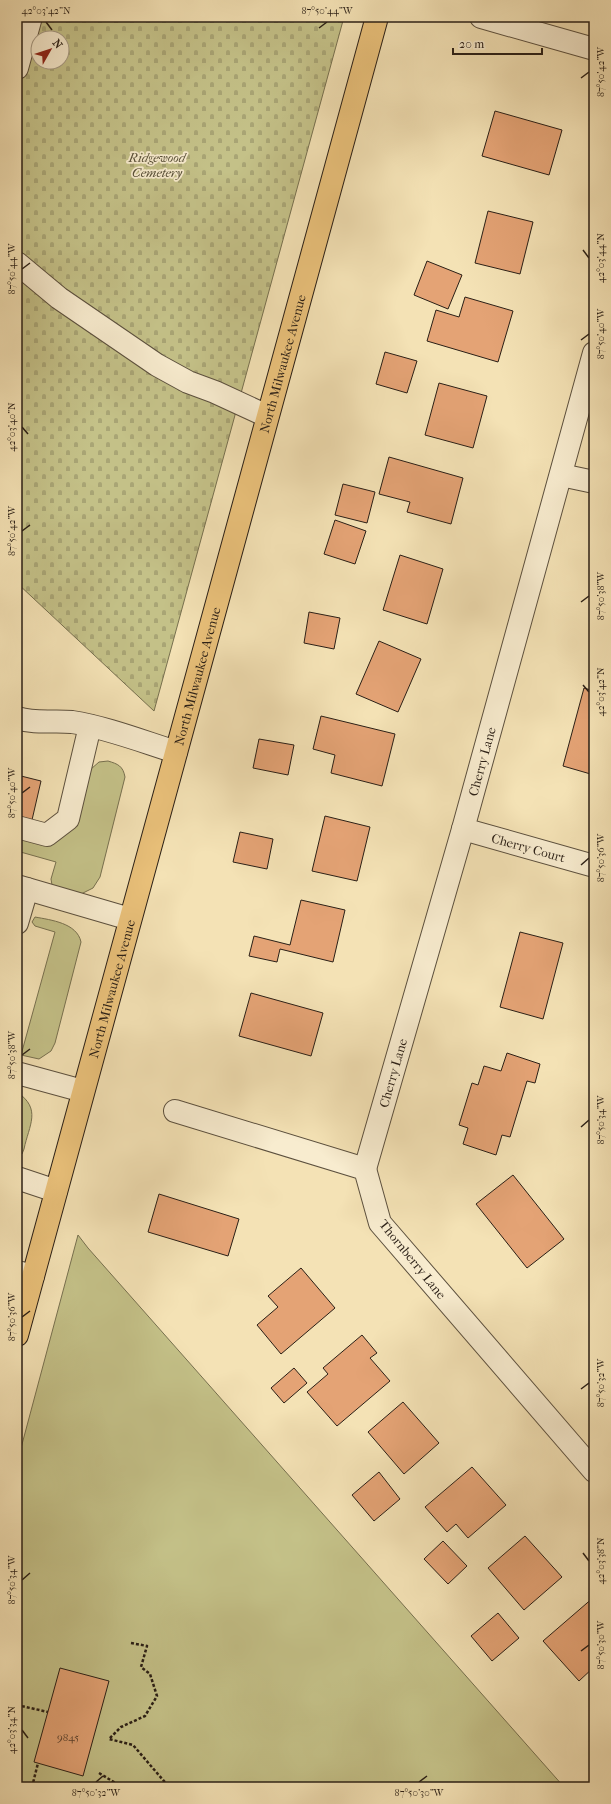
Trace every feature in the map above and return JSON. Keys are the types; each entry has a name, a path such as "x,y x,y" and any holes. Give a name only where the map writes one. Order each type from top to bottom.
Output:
{"main road":[{"name":"North Milwaukee Avenue","path":"17,1335 25,1274 56,1191 377,17"}],"street":[{"path":"17,68 31,17"},
{"path":"481,17 594,49"},
{"path":"17,263 59,298 157,365 188,382 215,392 267,416"},
{"name":"Cherry Lane","path":"365,1169 462,829 594,353"},
{"path":"561,475 594,482"},
{"path":"17,718 30,722 71,722 90,726 176,752"},
{"path":"17,827 47,835 68,820 90,726"},
{"name":"Cherry Court","path":"462,829 594,866"},
{"path":"17,923 22,887 130,919"},
{"path":"17,1073 83,1091"},
{"path":"175,1111 365,1169"},
{"name":"Thornberry Lane","path":"365,1169 380,1223 594,1471"},
{"path":"17,1178 56,1191"}],"path":[{"path":"131,1643 147,1646 141,1667 150,1674 157,1696 145,1716 121,1727 109,1739 133,1745 169,1787"},
{"path":"17,1705 48,1712"},
{"path":"32,1787 38,1763"},
{"path":"99,1773 122,1787"}],"green space":[{"name":"Ridgewood Cemetery","path":"17,17 344,17 154,711 17,583"},
{"path":"108,761 120,766 125,777 100,877 93,888 81,894 52,885 51,879 56,862 17,851 17,833 43,840 91,769 99,762"},
{"path":"35,917 56,921 69,927 79,936 81,942 55,1043 51,1051 39,1059 21,1055 55,932 35,926 32,922"},
{"path":"17,1092 25,1098 32,1111 32,1118 24,1149 22,1154 17,1156"},
{"path":"78,1235 564,1787 17,1787 17,1463"}],"building":[{"path":"495,111 562,130 549,175 482,156"},
{"path":"488,211 533,222 520,274 475,263"},
{"path":"427,261 462,275 448,309 414,295"},
{"path":"465,297 513,311 498,362 427,341 436,310 459,317"},
{"path":"385,352 417,361 407,393 376,384"},
{"path":"439,383 487,396 473,448 425,435"},
{"path":"389,457 463,478 451,524 407,512 410,502 379,494"},
{"path":"343,484 375,492 367,523 335,515"},
{"path":"335,520 366,531 355,564 324,554"},
{"path":"400,555 443,569 427,624 383,610"},
{"path":"309,612 340,618 334,649 304,643"},
{"path":"379,641 421,659 398,712 356,694"},
{"path":"584,688 594,691 594,775 563,766"},
{"path":"321,716 395,734 382,786 331,773 335,755 313,749"},
{"path":"259,739 294,745 288,775 253,768"},
{"path":"17,775 41,781 32,820 17,816"},
{"path":"325,816 370,827 357,881 312,871"},
{"path":"240,832 273,839 267,869 233,862"},
{"path":"301,900 345,910 333,962 280,949 277,962 249,956 254,936 290,945"},
{"path":"520,932 563,943 543,1019 500,1007"},
{"path":"251,993 323,1013 311,1056 239,1036"},
{"path":"507,1053 540,1064 535,1083 527,1081 510,1137 502,1135 496,1155 463,1144 468,1128 459,1125 472,1083 478,1085 484,1066 501,1071"},
{"path":"513,1175 564,1239 527,1268 476,1204"},
{"path":"159,1194 239,1219 228,1256 148,1232"},
{"path":"301,1268 335,1308 281,1354 257,1325 278,1307 268,1296"},
{"path":"362,1335 377,1353 370,1358 390,1381 337,1426 307,1392 328,1374 323,1368"},
{"path":"294,1368 307,1383 284,1403 271,1388"},
{"path":"403,1402 439,1443 404,1474 368,1432"},
{"path":"472,1467 506,1505 468,1538 456,1524 447,1532 425,1507"},
{"path":"379,1472 400,1499 374,1521 352,1495"},
{"path":"525,1536 562,1577 524,1610 488,1568"},
{"path":"443,1541 467,1566 448,1584 424,1559"},
{"path":"594,1597 594,1667 579,1681 543,1641"},
{"path":"498,1613 519,1638 492,1661 471,1636"},
{"path":"60,1668 109,1681 83,1776 34,1762"}]}
